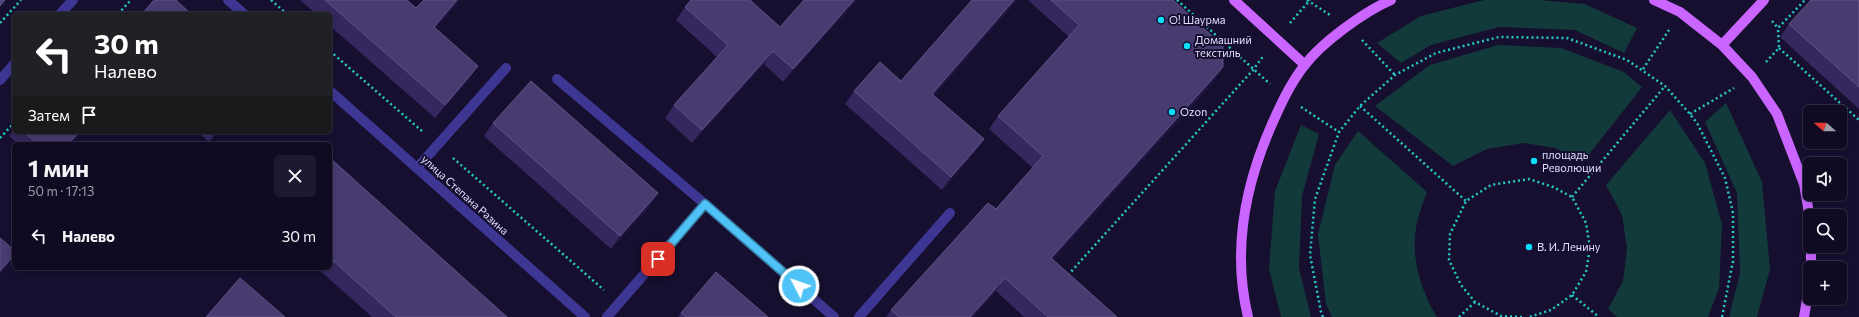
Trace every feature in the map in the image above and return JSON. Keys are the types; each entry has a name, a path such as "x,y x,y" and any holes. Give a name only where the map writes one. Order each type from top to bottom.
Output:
{"main road":[{"path":"1234,0 1305,65"},
{"path":"1248,317 1241,268 1242,228 1248,189 1258,155 1285,95 1305,65 1348,26 1377,6 1391,0"},
{"path":"1654,0 1680,12 1722,45 1752,77 1777,114 1804,184 1808,209"},
{"path":"1722,45 1764,0"},
{"path":"1804,317 1806,305"}],"street":[{"path":"62,12 73,0"},
{"path":"228,0 242,12"},
{"path":"0,80 12,66"},
{"path":"418,168 506,68"},
{"path":"557,79 705,204 834,317"},
{"name":"улица Степана Разина","path":"332,92 585,317"},
{"path":"607,317 705,204"},
{"path":"859,317 950,213"}],"path":[{"path":"0,23 21,0"},
{"path":"120,12 131,0"},
{"path":"271,0 285,12"},
{"path":"1073,281 1067,276 1253,70 1177,0"},
{"path":"1307,0 1309,2 1310,0"},
{"path":"1805,0 1778,28 1779,48 1859,120"},
{"path":"1643,70 1680,12"},
{"path":"1324,317 1321,312 1310,255 1315,199 1339,132 1360,106 1395,75 1436,53 1499,37 1567,38 1627,60 1665,86 1696,123 1725,178 1733,213 1733,261 1722,317"},
{"path":"332,53 619,303"},
{"path":"1572,197 1665,86"},
{"path":"1360,106 1466,201"},
{"path":"0,138 12,125"},
{"path":"1522,317 1501,316 1475,302 1461,285 1449,260 1450,234 1466,201 1491,185 1529,179 1553,187 1572,197 1586,223 1590,248 1586,272 1572,295 1551,310 1529,317"},
{"path":"1572,295 1599,317"},
{"path":"1459,317 1475,302"}],"green space":[{"path":"1484,0 1539,0 1585,4 1637,28 1624,53 1575,30 1499,27 1431,45 1401,63 1377,43 1421,16"},
{"path":"1498,45 1561,48 1624,72 1642,87 1584,161 1555,148 1524,143 1487,149 1453,166 1375,106 1430,65"},
{"path":"1726,103 1762,182 1770,269 1757,317 1729,317 1740,273 1737,193 1705,122"},
{"path":"1670,110 1705,163 1722,224 1719,288 1708,317 1617,317 1608,309 1623,281 1627,248 1622,215 1606,185"},
{"path":"1301,125 1319,134 1302,196 1299,268 1311,317 1281,317 1269,269 1275,191"},
{"path":"1358,131 1427,192 1417,223 1415,251 1416,263 1422,286 1437,317 1332,317 1326,304 1318,234 1335,165"}],"building":[{"path":"0,0 5,0 0,6"},
{"path":"154,0 176,0 189,12 144,12"},
{"path":"325,0 407,0 416,8 424,0 457,0 434,27 478,66 445,105"},
{"path":"691,0 750,0 780,27 804,0 854,0 793,69 773,51 702,130 674,105 728,45 685,7"},
{"path":"972,0 1014,0 932,94 984,139 951,177 854,91 880,62 901,81"},
{"path":"1051,0 1173,0 1223,46 1223,67 1051,258 1117,317 1048,317 1005,278 970,317 899,317 891,310 988,203 996,209 1043,156 998,116 1079,25"},
{"path":"1811,0 1859,0 1859,87 1789,24"},
{"path":"531,81 658,193 620,236 493,123"},
{"path":"26,134 77,134 70,142 35,142"},
{"path":"332,160 507,317 396,317 332,260"},
{"path":"0,238 12,248 12,257 0,271"},
{"path":"716,272 768,317 686,317 681,313"},
{"path":"240,278 285,317 206,317"}],"place":[{"name":"О! Шаурма","path":"1161,20"},
{"name":"Домашний текстиль","path":"1187,46"},
{"name":"Ozon","path":"1172,112"},
{"name":"площадь Революции","path":"1534,161"},
{"name":"В. И. Ленину","path":"1529,247"}],"route":[{"path":"658,259 705,204 799,286"}]}
